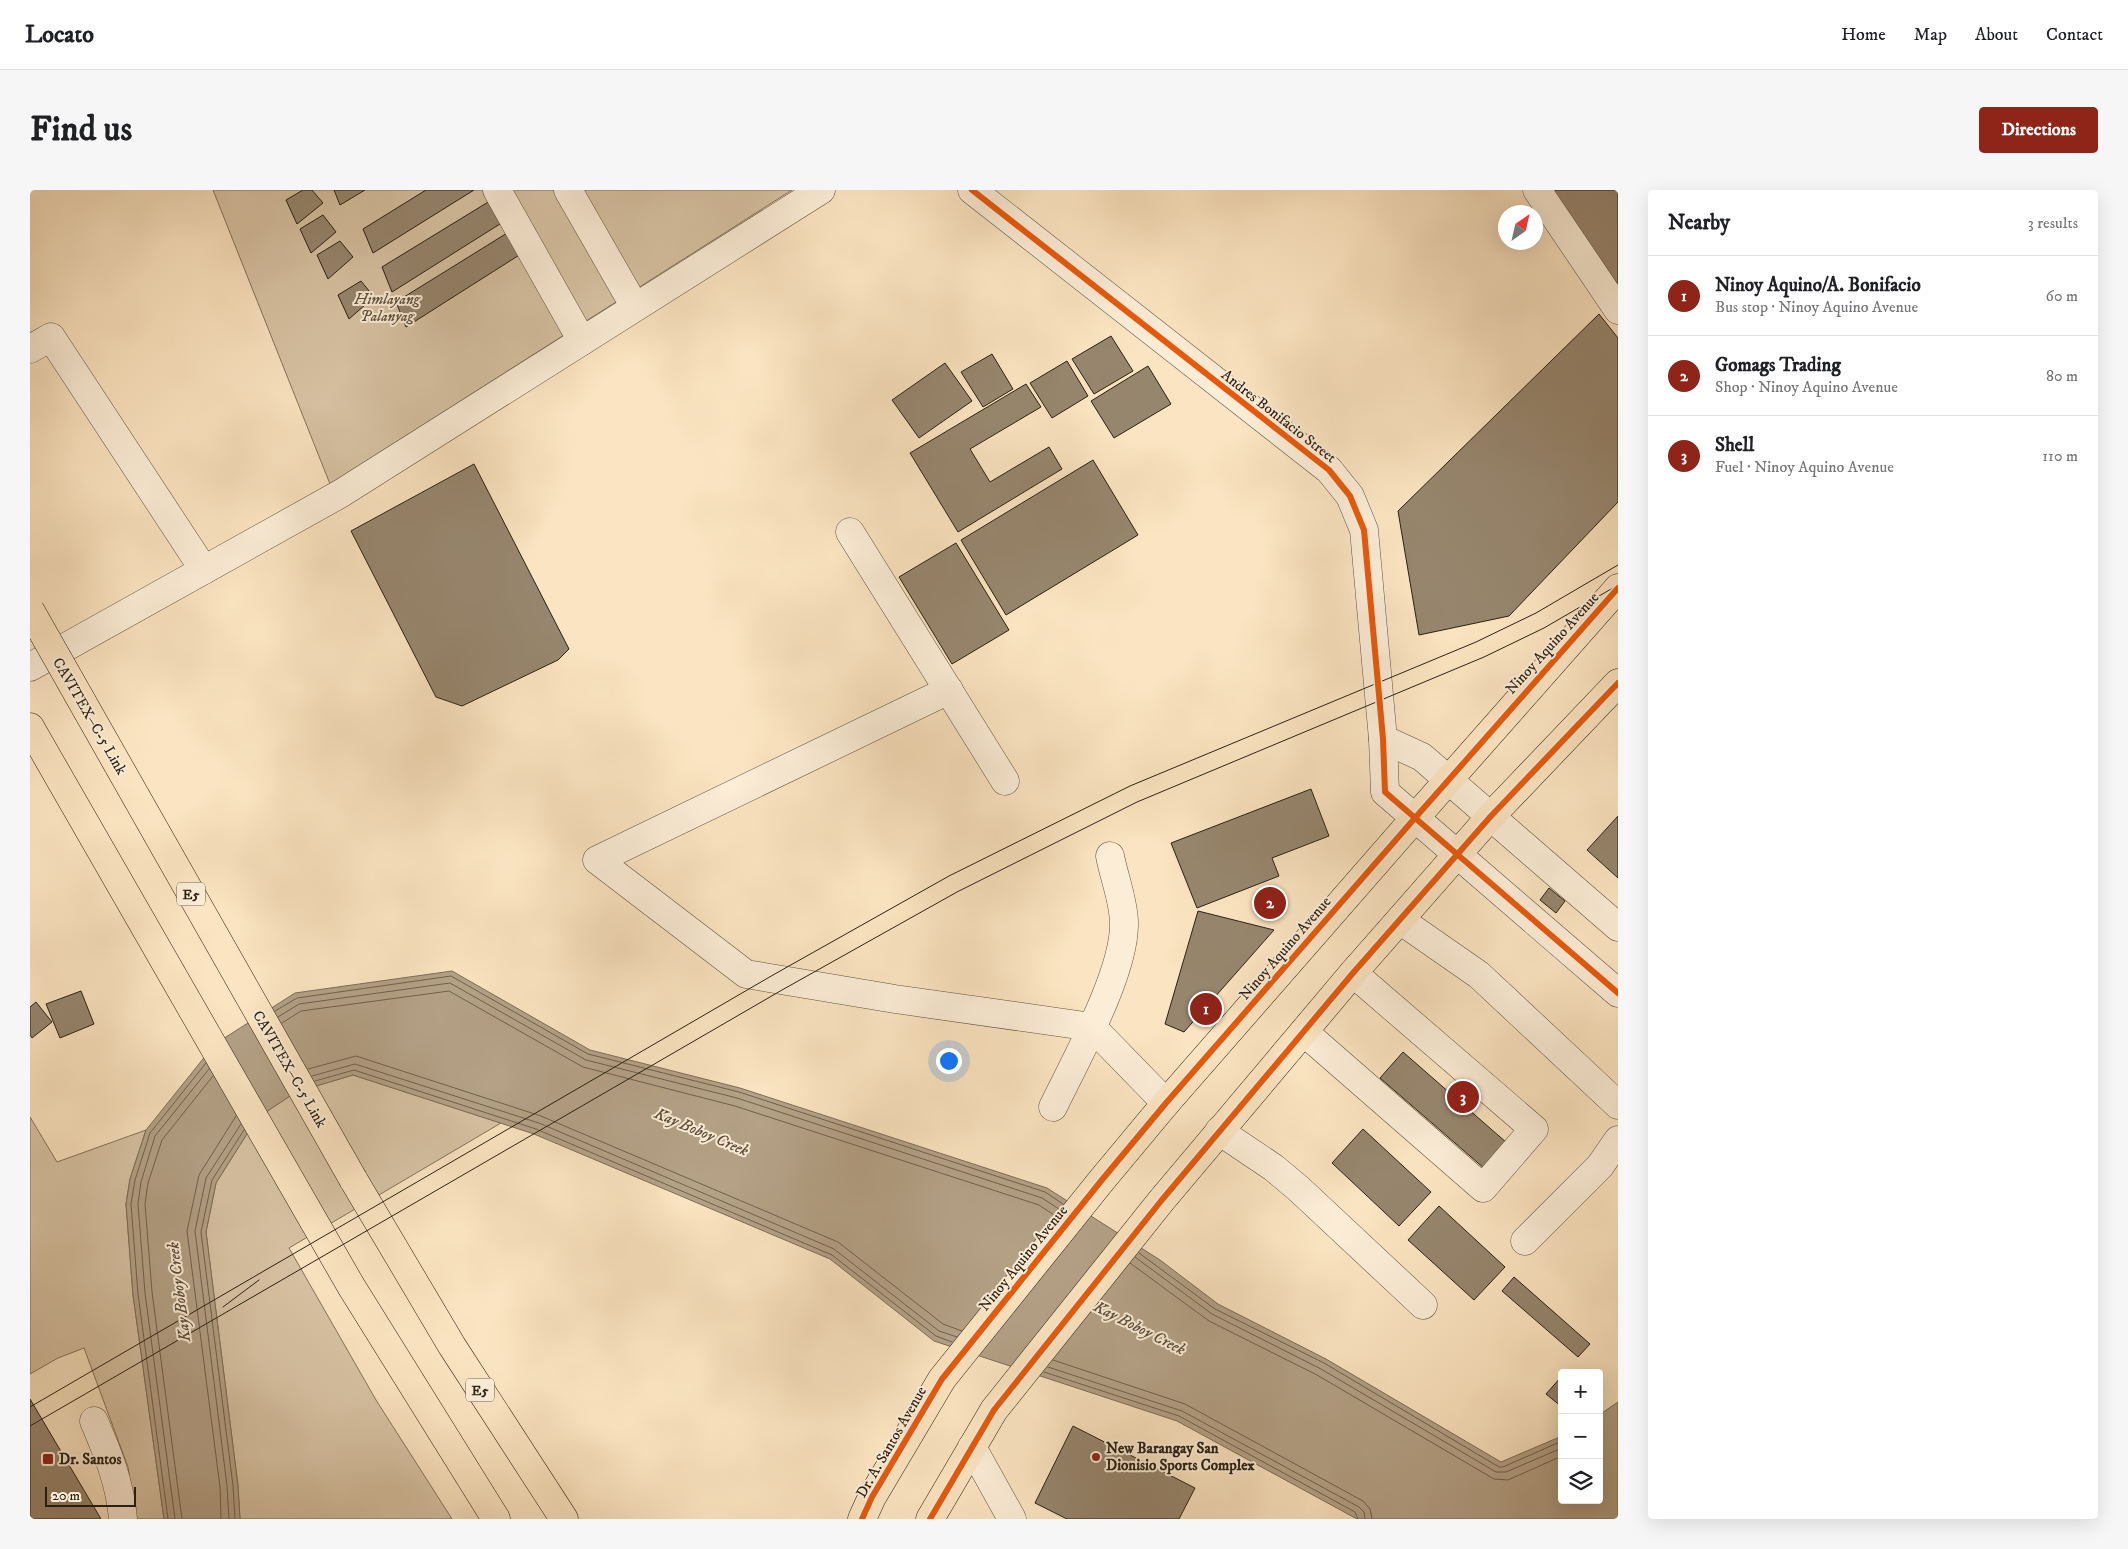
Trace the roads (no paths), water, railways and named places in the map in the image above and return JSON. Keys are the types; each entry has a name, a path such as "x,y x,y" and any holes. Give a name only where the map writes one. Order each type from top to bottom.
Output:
{"main road":[{"name":"Ninoy Aquino Avenue","path":"942,1379 1166,1103 1618,588"},
{"name":"CAVITEX–C-5 Link","path":"30,610 399,1258 518,1450 564,1519"},
{"path":"930,1519 994,1410 1161,1201 1490,816 1618,684"},
{"path":"30,727 351,1286 496,1519"},
{"name":"Dr. A. Santos Avenue","path":"862,1519 872,1497 942,1379"}],"street":[{"path":"498,190 582,341"},
{"path":"568,190 635,308"},
{"path":"30,667 340,494 821,190"},
{"name":"Andres Bonifacio Street","path":"972,190 1329,470 1350,496 1364,530 1386,792 1618,993"},
{"path":"1537,190 1618,310"},
{"path":"30,349 51,338 204,570"},
{"path":"850,532 1004,781"},
{"path":"949,690 597,860 746,974 895,999 1092,1027 1166,1103"},
{"path":"1383,739 1422,757 1618,927"},
{"path":"1053,1107 1092,1027 1113,974 1122,943 1124,922 1110,856"},
{"path":"1400,920 1480,975 1618,1105"},
{"path":"1304,1032 1483,1188 1534,1129 1354,973"},
{"path":"1219,1131 1274,1168 1299,1189 1423,1305"},
{"path":"1525,1241 1600,1166 1618,1140"},
{"path":"94,1421 115,1472 120,1492 123,1519"},
{"path":"972,1447 1012,1519"}],"water":[{"name":"Kay Boboy Creek","path":"452,971 590,1050 740,1088 1047,1188 1160,1260 1218,1304 1326,1359 1501,1462 1558,1438 1558,1504 1603,1504 1603,1412 1618,1402 1618,1517 1614,1519 1357,1519 1177,1421 934,1341 830,1259 534,1134 353,1075 296,1092 257,1118 216,1183 206,1232 238,1486 240,1519 164,1519 133,1295 126,1204 130,1179 146,1130 215,1044 295,993"}],"tram line":[{"path":"30,1407 773,975 949,876 1130,786 1476,642 1536,613 1618,565"},
{"path":"30,1426 782,990 957,892 1137,802 1484,657 1544,628 1618,585"},
{"path":"223,1307 259,1280"}],"place":[{"name":"Gomags Trading","path":"1270,903"},
{"name":"Ninoy Aquino/A. Bonifacio","path":"1206,1009"},
{"name":"Shell","path":"1463,1097"},
{"name":"New Barangay San Dionisio Sports Complex","path":"1096,1457"},
{"name":"Dr. Santos","path":"48,1459"}],"park label":[{"name":"Himlayang Palanyag","path":"387,308"}]}
